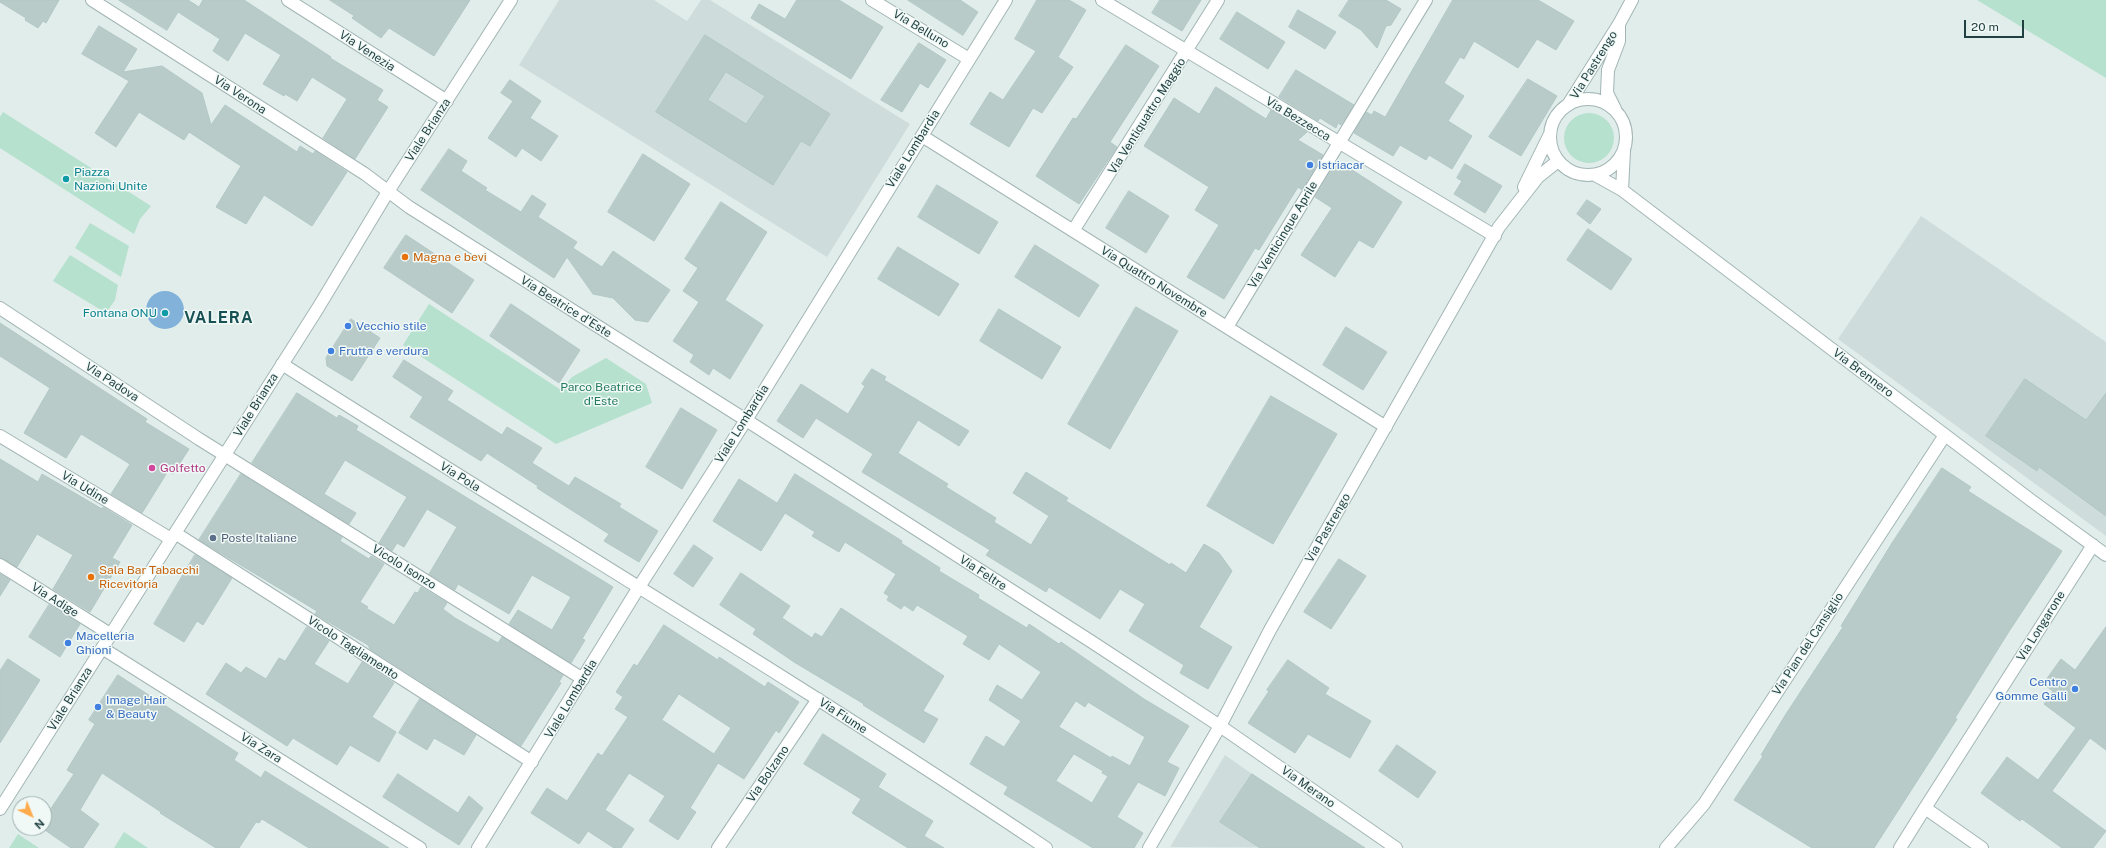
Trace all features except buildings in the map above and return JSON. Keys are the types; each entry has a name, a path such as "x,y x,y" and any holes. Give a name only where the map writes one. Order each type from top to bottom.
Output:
{"street":[{"name":"Via Verona","path":"92,0 389,190"},
{"name":"Via Venezia","path":"288,0 447,101"},
{"name":"Viale Brianza","path":"0,809 225,455 389,190 511,0"},
{"name":"Via Belluno","path":"872,0 969,59"},
{"name":"Viale Lombardia","path":"478,848 639,587 746,420 1006,0"},
{"name":"Via Bezzecca","path":"1102,0 1339,144 1495,236"},
{"name":"Via Ventiquattro Maggio","path":"1073,231 1187,52 1218,0"},
{"name":"Via Venticinque Aprile","path":"1227,327 1426,0"},
{"name":"Via Pastrengo","path":"1568,105 1619,24 1632,0"},
{"name":"Via Pastrengo","path":"1617,112 1607,93 1608,70 1619,41 1619,24"},
{"path":"1622,190 1626,138 1624,125 1617,112 1607,104 1598,100 1580,100 1568,105 1561,111 1553,122 1550,134 1552,147 1558,161 1570,170 1583,175 1594,175 1607,170 1619,160 1625,147"},
{"name":"Via Pastrengo","path":"1512,211 1550,134"},
{"name":"Via Quattro Novembre","path":"922,136 1386,427"},
{"name":"Via Pastrengo","path":"1149,848 1220,726 1270,630 1499,227 1538,177 1558,161"},
{"name":"Via Brennero","path":"1594,175 1622,190 2106,555"},
{"name":"Via Beatrice d'Este","path":"389,190 410,207 746,420"},
{"name":"Via Padova","path":"0,308 225,455"},
{"name":"Via Pola","path":"282,364 466,481 639,587"},
{"name":"Via Feltre","path":"746,420 1220,726"},
{"name":"Via Pian del Cansiglio","path":"1666,848 1704,804 1945,435"},
{"name":"Via Udine","path":"0,436 173,536"},
{"name":"Vicolo Isonzo","path":"225,455 583,680"},
{"name":"Vicolo Tagliamento","path":"173,536 532,762"},
{"name":"Via Longarone","path":"1900,848 2093,545"},
{"name":"Via Adige","path":"0,565 110,634"},
{"name":"Via Fiume","path":"639,587 818,699 1046,848"},
{"name":"Via Zara","path":"102,648 420,848"},
{"name":"Via Bolzano","path":"718,848 818,699"},
{"name":"Via Merano","path":"1220,726 1396,848"},
{"path":"1925,808 1982,848"}],"shaded area":[{"path":"559,0 654,0 687,21 701,0 710,0 910,124 827,257 519,65"},
{"path":"1921,216 2106,342 2106,536 1838,339"},
{"path":"1225,755 1252,774 1365,848 1170,847"}],"green space":[{"path":"1977,0 2106,0 2106,78"},
{"path":"3,112 151,206 140,219 134,234 0,148 0,117"},
{"path":"1589,113 1598,115 1607,120 1612,129 1614,138 1612,147 1607,156 1598,161 1589,163 1580,161 1571,156 1566,147 1564,138 1566,129 1571,120 1580,115"},
{"path":"90,223 129,246 121,277 75,248"},
{"path":"70,255 118,285 115,300 106,313 53,281"},
{"name":"Parco Beatrice d'Este","path":"429,304 561,390 572,377 606,358 646,384 652,403 556,444 403,345"},
{"path":"124,832 148,848 114,848"},
{"path":"17,836 21,836 39,848 9,848"}],"water":[{"name":"Fontana ONU","path":"161,291 169,291 179,296 183,303 183,317 179,324 169,329 161,329 151,324 149,321 146,314 146,306 151,296 154,294"}],"place":[{"name":"Istriacar","path":"1310,165"},
{"name":"Piazza Nazioni Unite","path":"66,179"},
{"name":"Magna e bevi","path":"405,257"},
{"name":"Fontana ONU","path":"165,313"},
{"name":"Vecchio stile","path":"348,326"},
{"name":"Frutta e verdura","path":"331,351"},
{"name":"Golfetto","path":"152,468"},
{"name":"Poste Italiane","path":"213,538"},
{"name":"Sala Bar Tabacchi Ricevitoria","path":"91,577"},
{"name":"Macelleria Ghioni","path":"68,643"},
{"name":"Centro Gomme Galli","path":"2075,689"},
{"name":"Image Hair & Beauty","path":"98,707"}],"district":[{"name":"VALERA","path":"219,318"}]}
